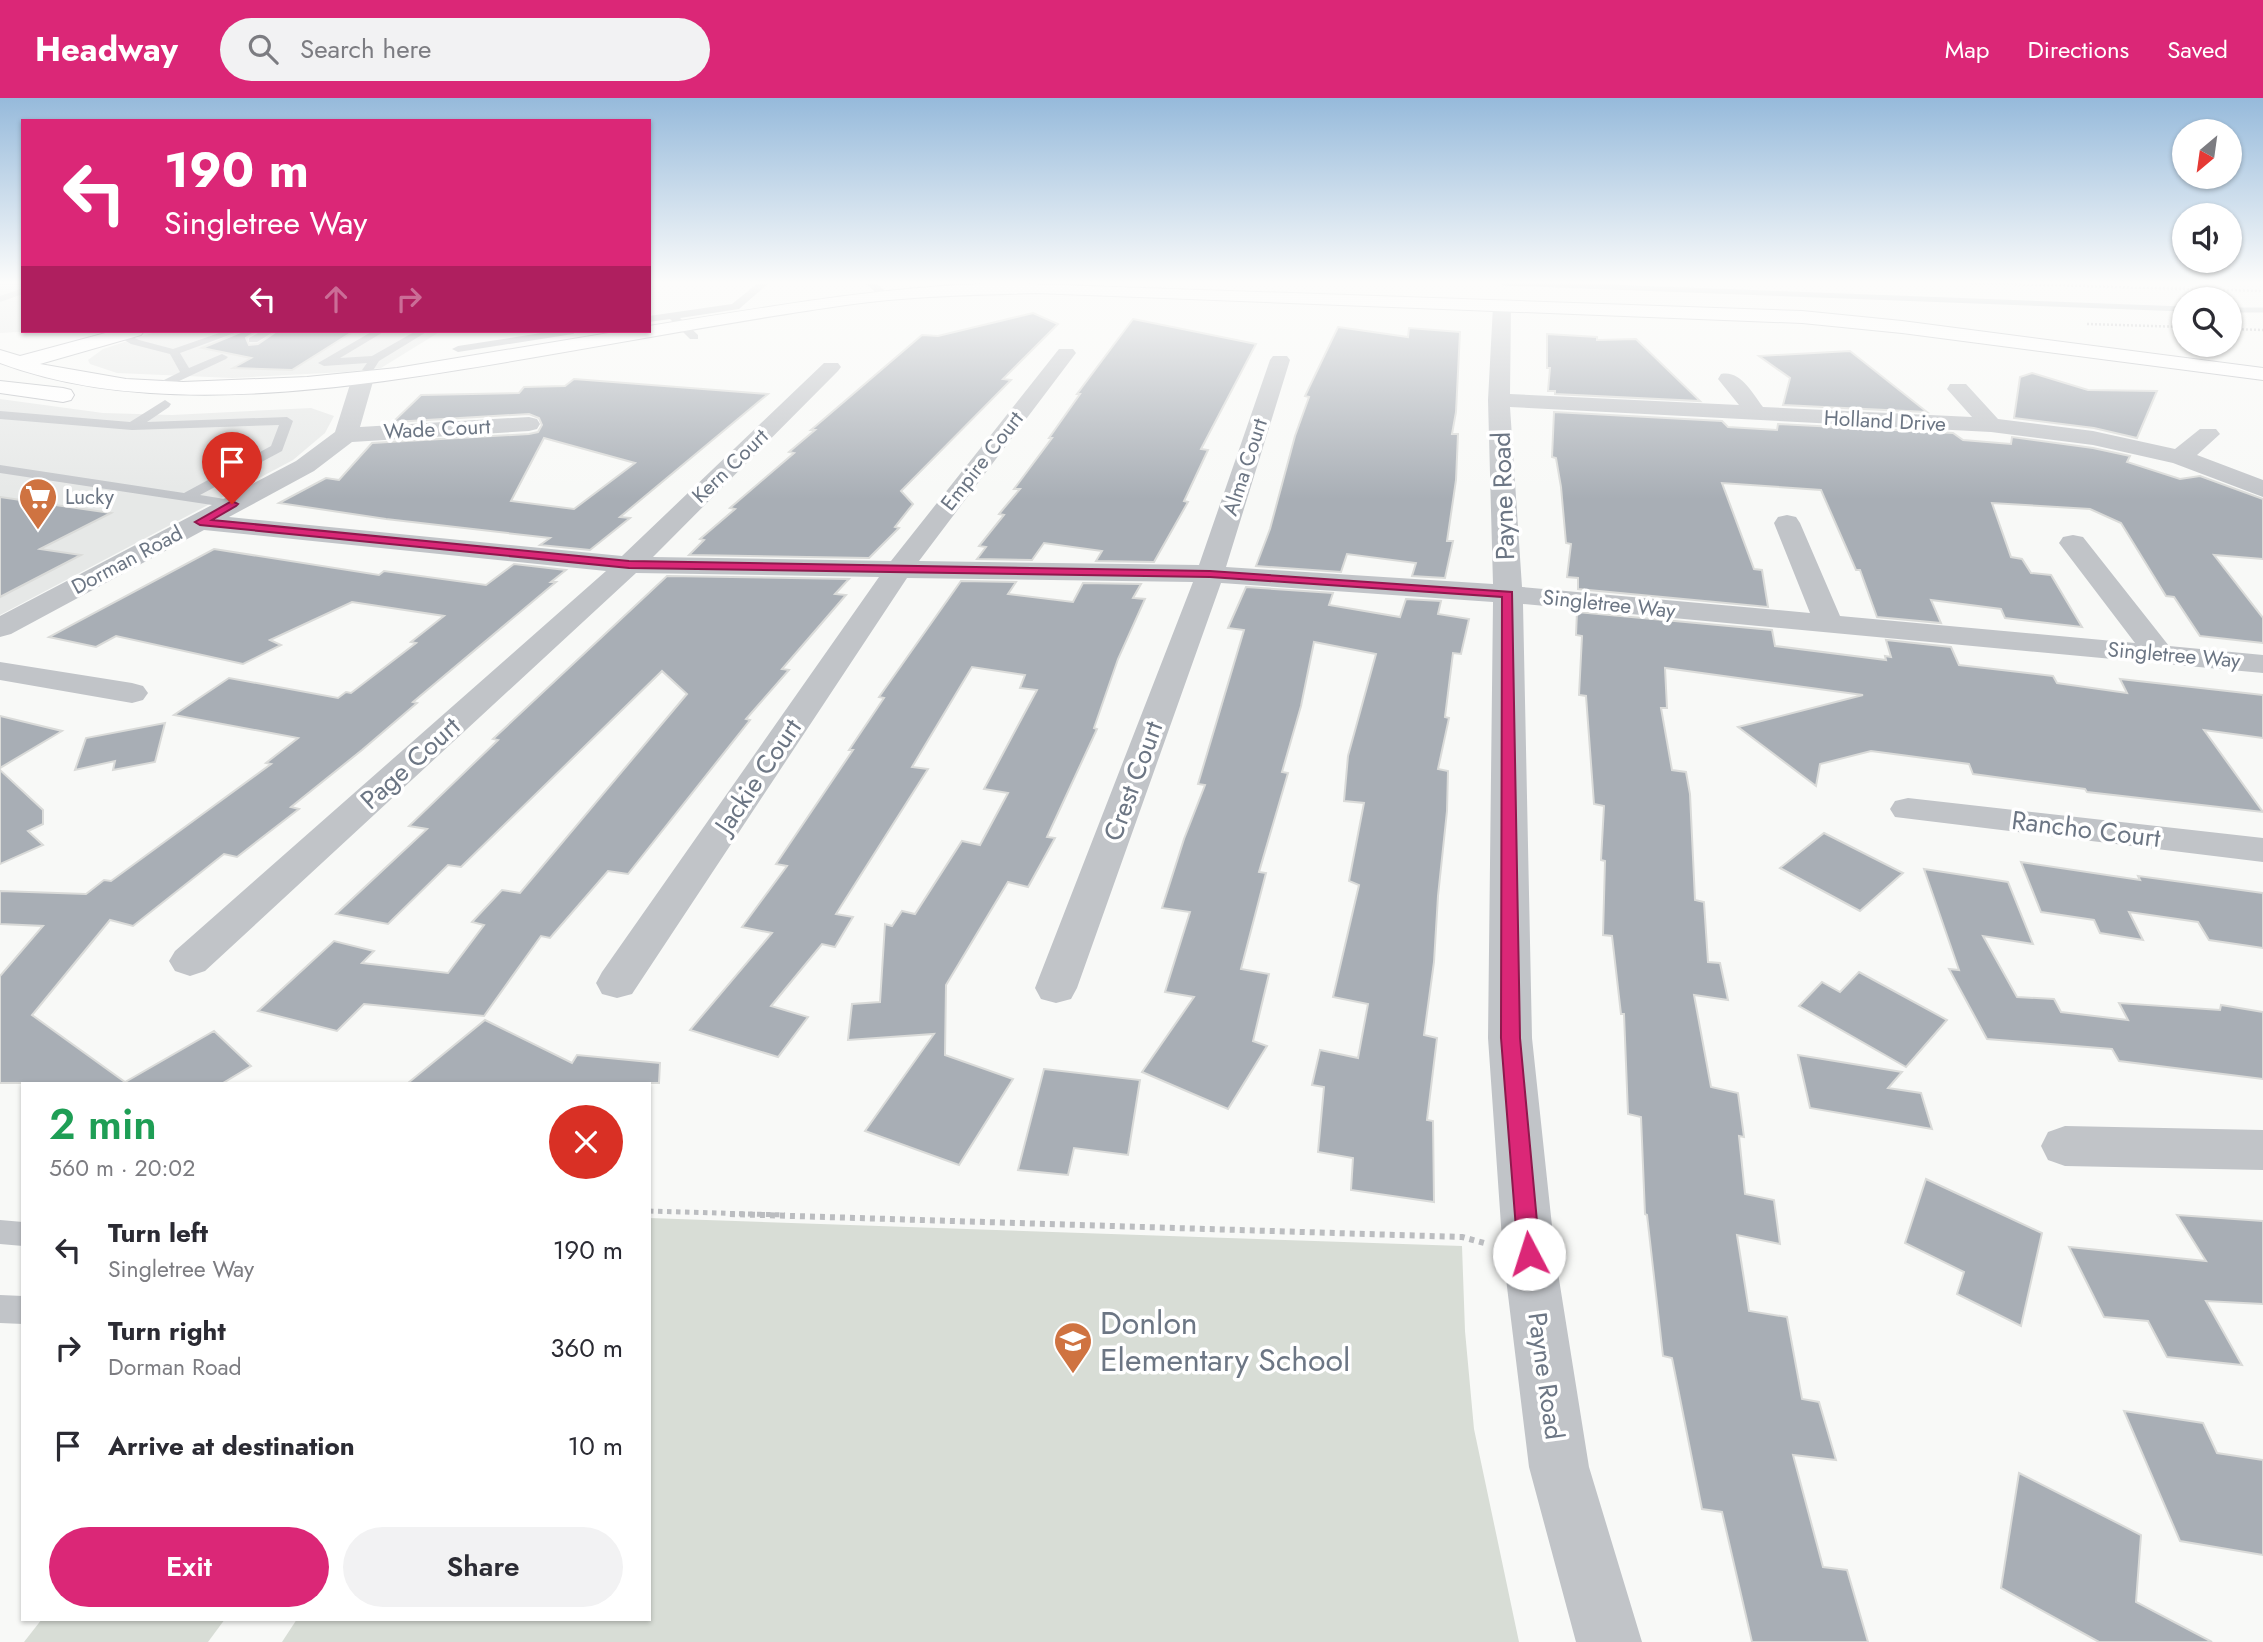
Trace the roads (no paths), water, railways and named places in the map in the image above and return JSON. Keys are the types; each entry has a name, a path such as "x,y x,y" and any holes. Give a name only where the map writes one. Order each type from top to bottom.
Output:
{"main road":[{"path":"5,360 28,355"},
{"path":"80,378 83,359 89,355"},
{"path":"361,385 470,355"},
{"path":"5,360 43,372 163,395 246,402 361,385 524,355"},
{"path":"2113,355 2263,374"},
{"path":"0,387 81,398 163,395"}],"street":[{"name":"Empire Court","path":"899,569 1064,355"},
{"name":"Payne Road","path":"1501,355 1499,401 1508,594 1510,1038 1529,1254 1559,1467 1609,1642"},
{"name":"Alma Court","path":"1210,574 1280,360"},
{"name":"Kern Court","path":"629,565 831,367"},
{"path":"1729,379 1758,415"},
{"path":"346,435 361,385"},
{"path":"1958,389 1990,425"},
{"name":"Holland Drive","path":"1499,401 1990,425 2093,438 2180,457 2263,489"},
{"name":"Wade Court","path":"346,435 529,424"},
{"path":"2180,457 2208,434"},
{"name":"Dorman Road","path":"0,628 304,466 346,435"},
{"name":"Singletree Way","path":"200,522 629,565 1210,574 1508,594 2263,664"},
{"path":"1787,523 1829,624"},
{"path":"2073,544 2159,654"},
{"name":"Page Court","path":"190,961 629,565"},
{"name":"Jackie Court","path":"617,983 899,569"},
{"name":"Crest Court","path":"1056,988 1210,574"},
{"path":"0,671 132,693"},
{"name":"Rancho Court","path":"1908,809 2263,850"},
{"path":"2065,1146 2263,1150"}],"lane":[{"path":"178,355 186,373"},
{"path":"338,355 324,363 375,359 382,355"},
{"path":"463,356 467,355"},
{"path":"132,426 186,373 222,357"},
{"path":"361,385 375,359"},
{"path":"0,415 132,426 287,421 277,447 186,497"},
{"path":"0,469 232,504"},
{"path":"0,1233 21,1234"},
{"path":"0,1309 21,1310"}],"place":[{"name":"Lucky","path":"38,531"},
{"name":"Donlon Elementary School","path":"1073,1375"}]}
